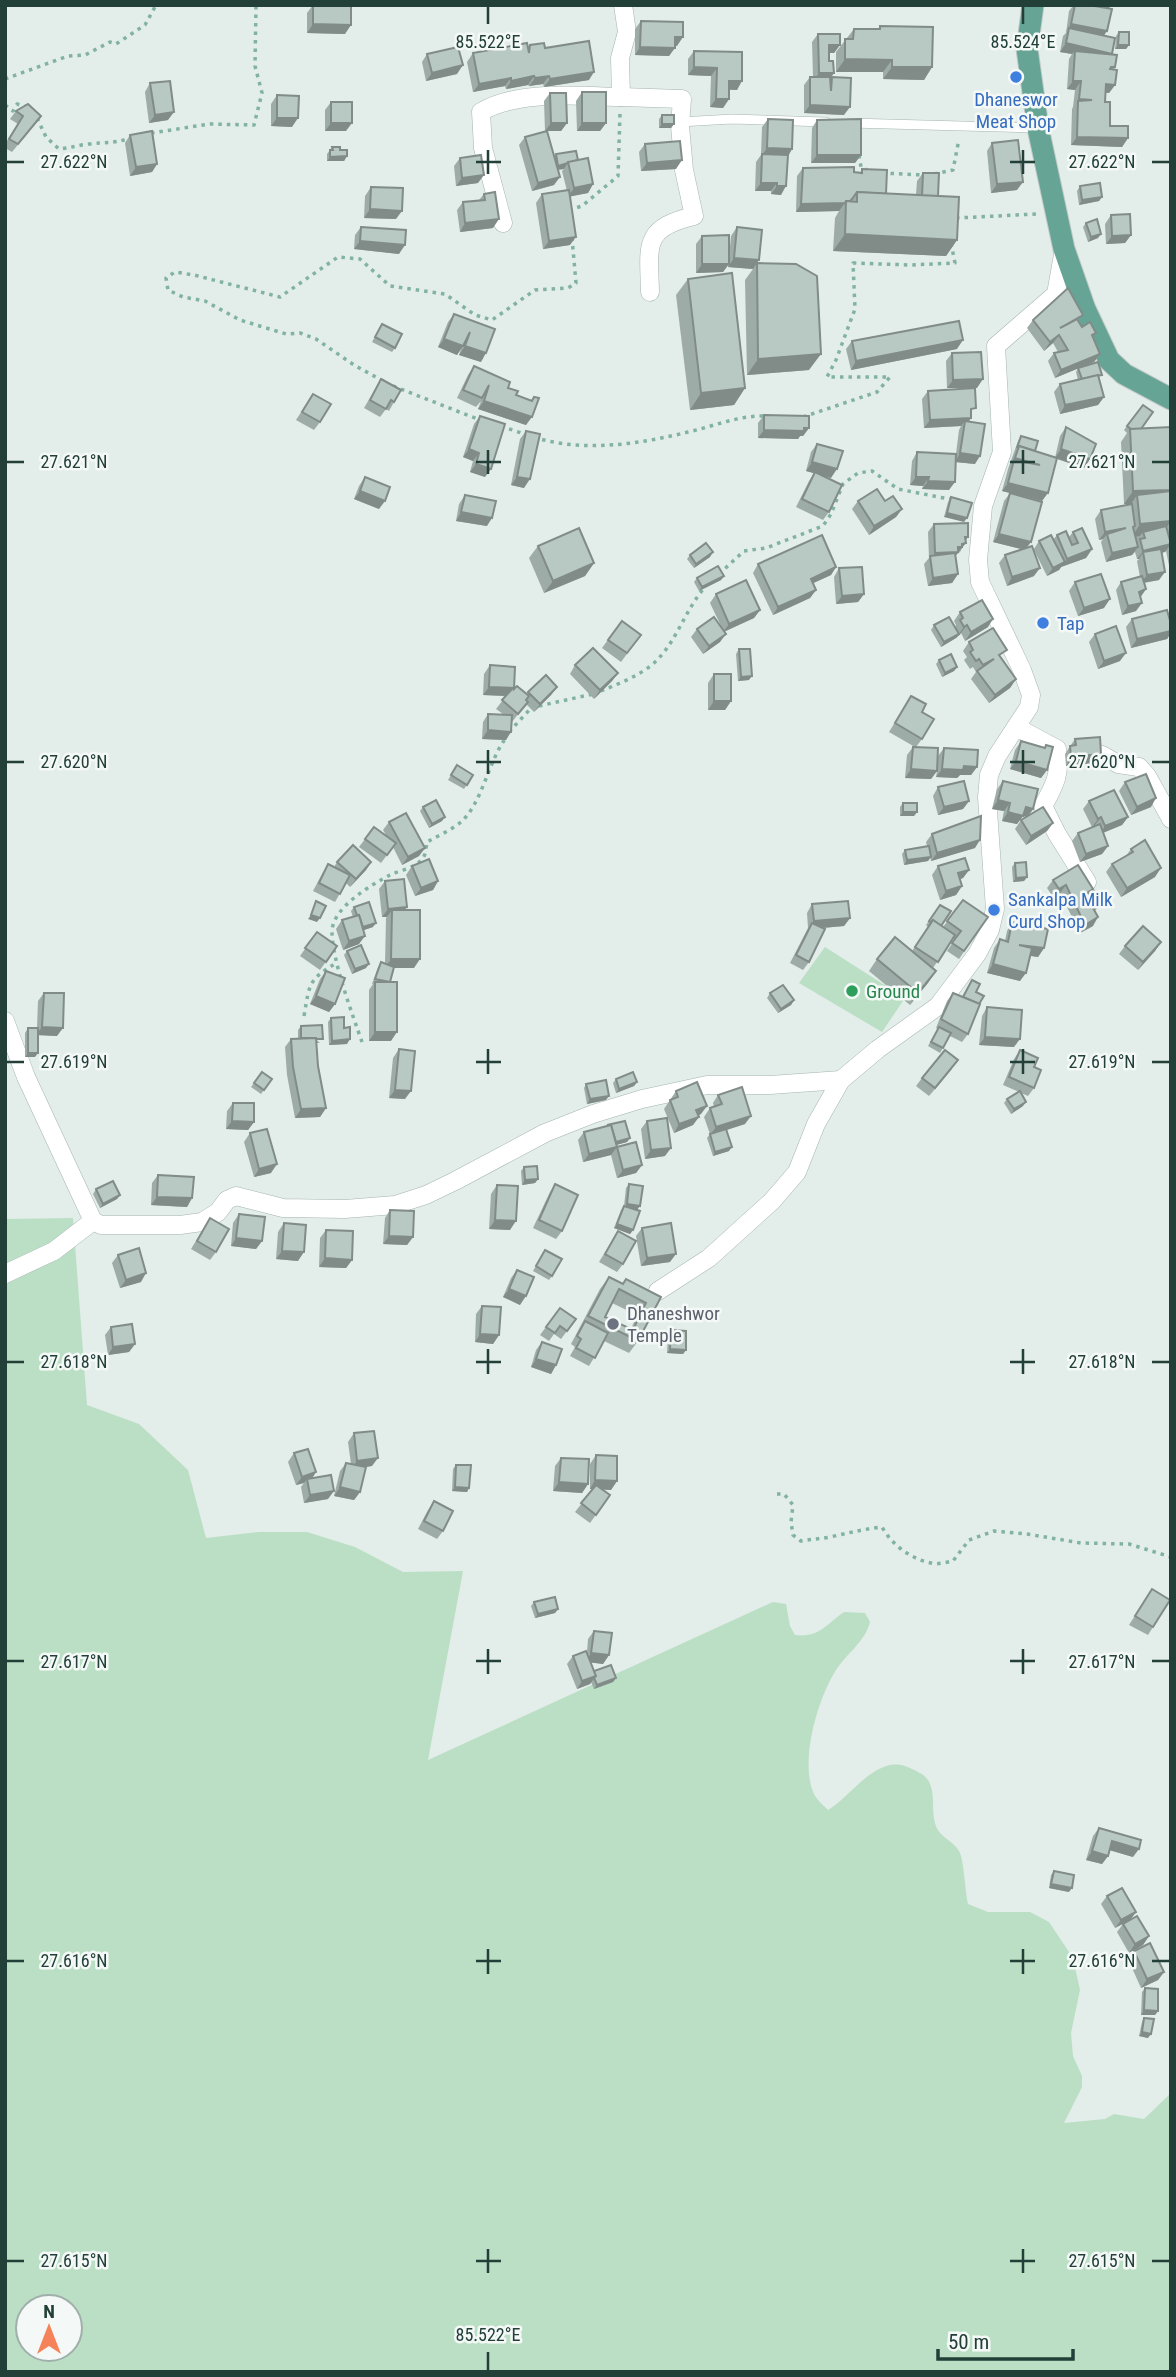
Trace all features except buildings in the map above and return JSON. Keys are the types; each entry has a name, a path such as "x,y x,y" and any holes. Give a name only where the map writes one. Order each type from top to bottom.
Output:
{"main road":[{"path":"1033,5 1027,49 1038,128 1064,249 1085,309 1109,360 1124,374 1171,399"}],"street":[{"path":"621,97 620,58 626,32 623,5"},
{"path":"503,223 482,148 481,112 491,106 549,94 682,99 680,122 684,170 694,216 670,221 656,232 648,262 650,292"},
{"path":"658,1291 709,1258 772,1201 797,1172 816,1124 841,1080 878,1049 938,1006 977,954 990,930 995,909 987,797 989,775 997,756 1029,707 1031,695 980,582 978,560 983,506 1002,452 996,346 1056,294 1064,249"},
{"path":"1016,727 1057,749 1102,755 1118,764 1139,767 1171,819"},
{"path":"1057,749 1060,766 1054,788 1043,806 1087,882"},
{"path":"5,1021 26,1077 93,1221 101,1225 180,1225 202,1222 218,1212 227,1200 236,1196 283,1208 345,1209 395,1205 446,1186 545,1133 642,1099 707,1085 770,1085 841,1080"},
{"path":"5,1274 54,1251 93,1221"}],"lane":[{"path":"680,122 732,120 1038,128"}],"path":[{"path":"5,79 68,57 85,55 110,42 116,44 145,25 156,5"},
{"path":"148,134 210,124 254,125 262,93 255,66 256,5"},
{"path":"570,221 569,208 582,206 618,176 621,97"},
{"path":"5,105 13,111 17,104 25,105 35,114 46,136 60,149 108,144 138,135"},
{"path":"862,123 858,144 860,167 889,174 930,175 953,170 960,126"},
{"path":"952,219 1056,213"},
{"path":"489,422 423,399 383,381 316,339 300,333 286,334 240,320 205,302 183,297 168,290 166,278 175,272 194,275 280,297 338,257 360,259 390,286 445,294 475,315 492,320 535,290 568,288 576,283 572,233"},
{"path":"802,417 877,392 890,377 827,377 855,309 853,263 954,263 950,239"},
{"path":"499,425 554,444 605,444 647,440 754,416 778,416"},
{"path":"716,576 744,551 766,548 822,526 831,513 843,484 858,473 872,471 898,489 983,506"},
{"path":"362,1042 338,962 332,931 339,914 360,892 391,874 414,866 424,857 427,842 459,824 468,814 494,754 530,707 600,692 653,663 677,633 694,600 709,582"},
{"path":"304,1016 309,985 317,974 338,962"},
{"path":"777,1494 784,1494 793,1505 793,1535 801,1541 816,1537 827,1538 856,1529 882,1527 899,1549 932,1564 953,1561 969,1540 994,1531 1081,1543 1129,1545 1171,1557"}],"green space":[{"name":"Ground","path":"825,947 905,998 882,1032 799,983"},
{"path":"73,1218 87,1405 139,1424 188,1470 206,1538 259,1532 307,1532 355,1547 403,1572 463,1571 428,1760 773,1602 786,1604 790,1626 795,1635 817,1632 844,1612 865,1613 870,1622 868,1629 836,1670 817,1713 809,1765 814,1794 828,1810 877,1770 898,1765 920,1773 930,1785 937,1828 961,1855 968,1904 988,1912 1030,1912 1049,1922 1073,1958 1080,1990 1071,2033 1073,2056 1082,2076 1082,2087 1064,2123 1105,2119 1114,2114 1144,2119 1171,2093 1171,2372 5,2372 5,1219"}],"place":[{"name":"Dhaneswor Meat Shop","path":"1016,77"},
{"name":"Tap","path":"1043,623"},
{"name":"Sankalpa Milk Curd Shop","path":"994,910"},
{"name":"Ground","path":"852,991"},
{"name":"Dhaneshwor Temple","path":"613,1324"}]}
